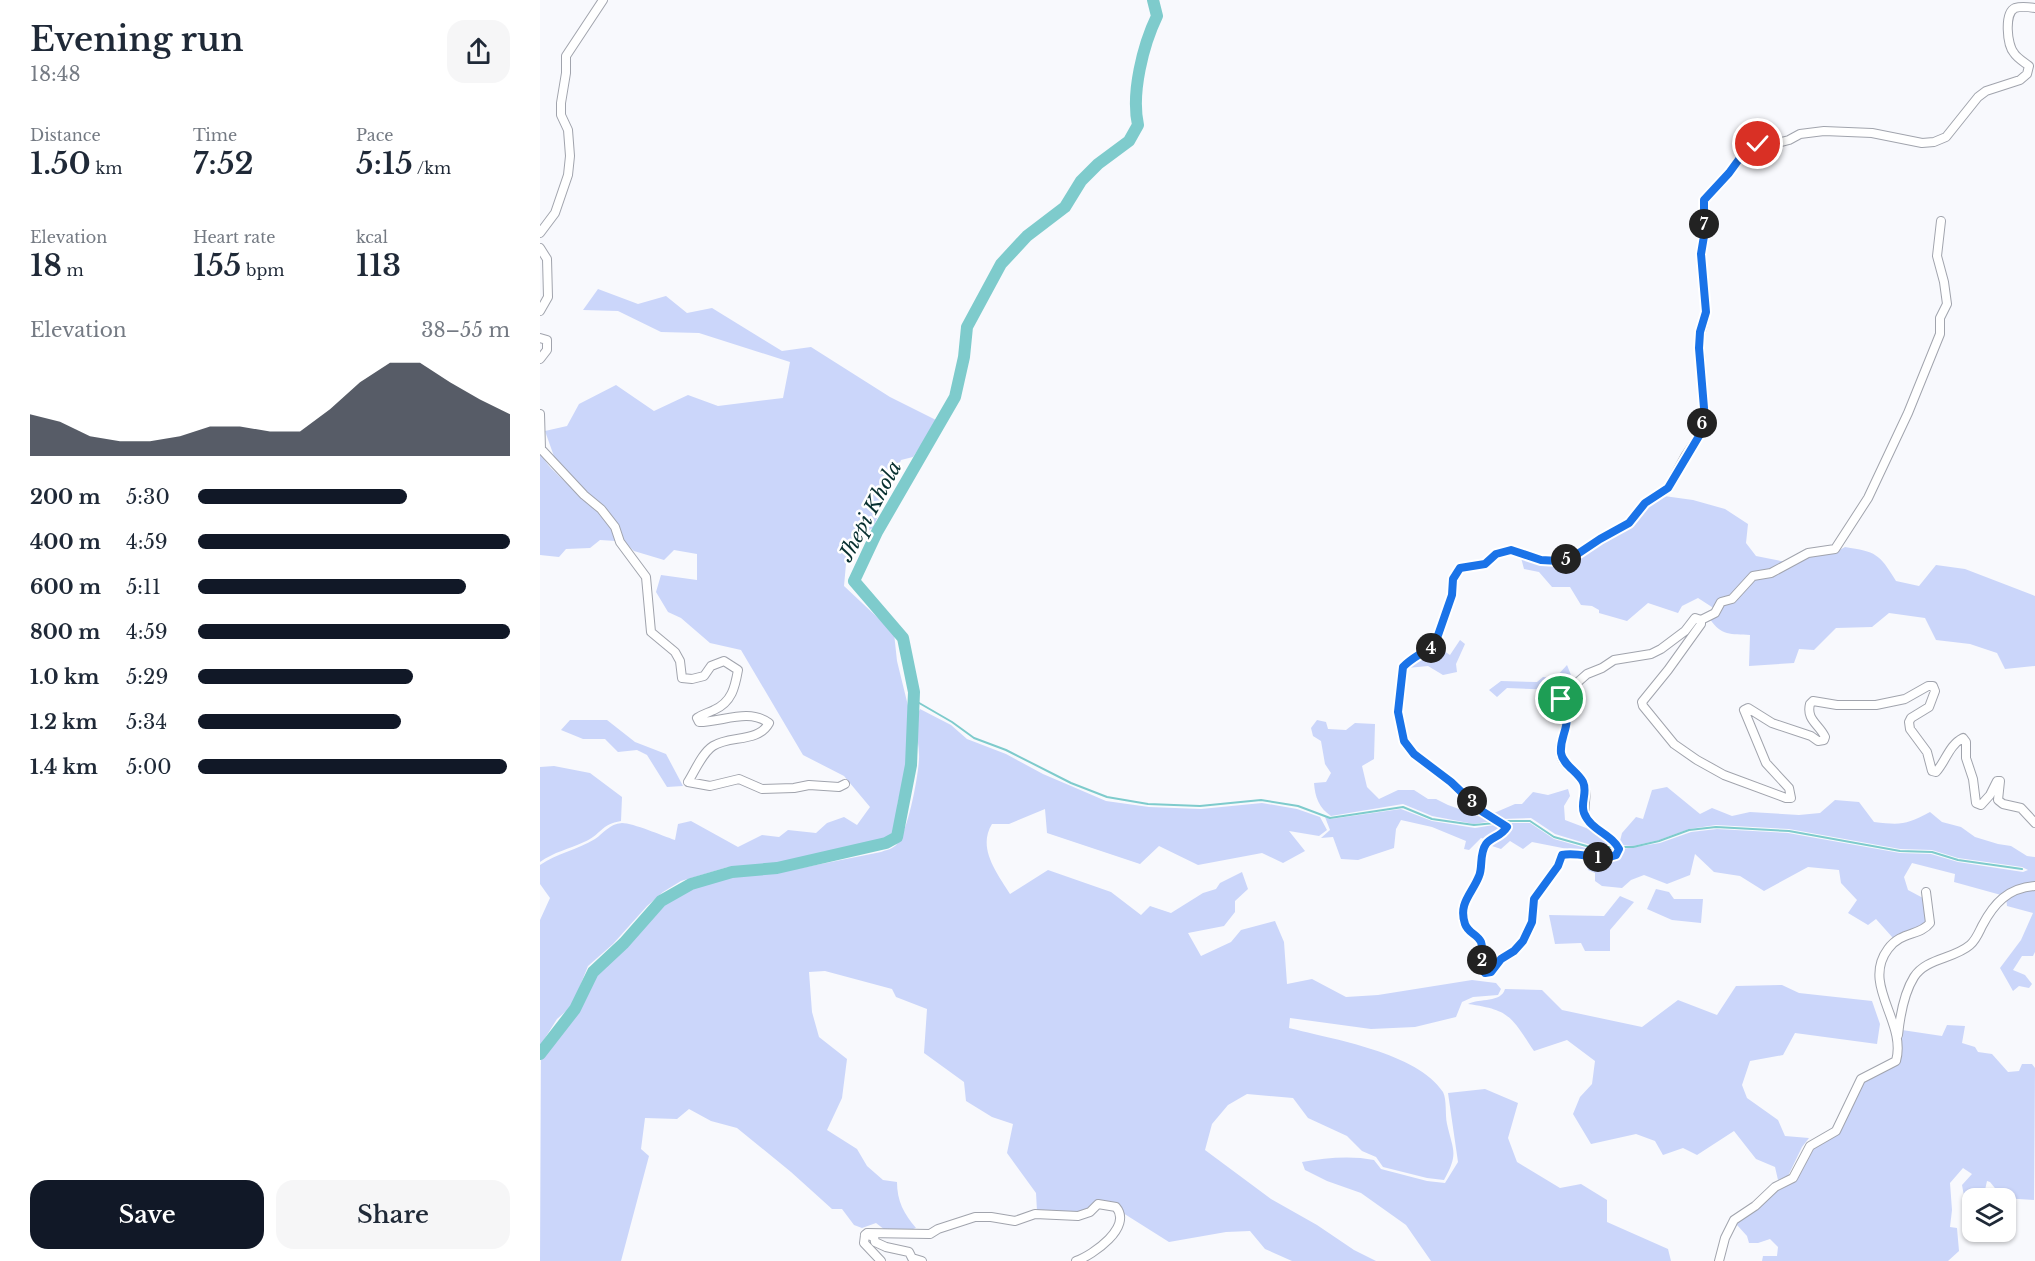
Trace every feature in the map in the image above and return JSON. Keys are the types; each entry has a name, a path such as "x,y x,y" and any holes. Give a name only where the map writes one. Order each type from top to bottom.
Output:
{"street":[{"path":"540,233 555,213 568,176 570,156 567,130 561,115 566,56 603,0"},
{"path":"1941,221 1937,256 1947,304 1940,318 1940,334 1908,413 1868,498 1835,549 1808,553 1771,573 1753,576 1731,599 1721,602 1715,613 1701,620 1695,618 1685,631 1655,652 1614,660 1587,674 1562,696 1567,718 1566,729 1560,744 1563,760 1584,783 1583,810 1588,821 1617,844 1619,849 1616,855 1610,857 1562,855 1558,866 1534,899 1532,922 1523,941 1514,951 1501,959 1491,972 1485,973 1481,966 1483,953 1480,940 1467,928 1464,904 1480,875 1481,858 1485,845 1503,833 1507,827 1487,816 1451,782 1414,754 1404,741 1398,712 1403,667 1417,654 1432,647 1436,641 1452,595 1456,572 1466,566 1485,564 1496,554 1511,550 1550,562 1568,558 1629,523 1645,503 1668,488 1699,436 1704,408 1699,348 1700,332 1706,312 1701,254 1704,236 1704,200 1729,173 1748,147 1753,144 1774,144 1800,134 1824,131 1872,133 1922,143 1934,142 1946,137 1978,97 1986,91 2019,80 2027,74 2029,66 2014,54 2010,46 2008,26 2013,9 2035,8"},
{"path":"540,248 547,260 548,297 540,311"},
{"path":"540,338 547,340 547,350 540,359"},
{"path":"540,414 541,449 584,495 601,509 615,527 620,542 646,576 651,632 675,652 680,661 682,678 692,680 704,676 711,666 724,661 738,670 729,700 697,718 699,722 745,714 761,717 769,723 766,729 758,734 714,745 708,750 688,782 710,786 739,779 762,789 809,785 839,787 845,784"},
{"path":"1701,620 1701,624 1668,670 1642,702 1674,744 1697,760 1724,775 1791,798 1789,788 1766,763 1744,710 1748,708 1772,723 1818,741 1824,740 1825,737 1811,720 1809,713 1810,704 1813,701 1837,705 1876,705 1905,699 1928,686 1933,686 1935,691 1929,707 1911,718 1909,722 1910,729 1928,752 1932,771 1936,772 1953,746 1963,738 1966,742 1966,758 1973,779 1976,803 1981,804 1986,801 1997,781 2000,781 1998,800 2003,804 2021,808 2035,823"},
{"path":"1897,1042 1906,993 1920,969 1972,944 2004,896 2012,891 2035,886"},
{"path":"1719,1261 1725,1238 1734,1220 1765,1198 1775,1187 1793,1178 1810,1146 1836,1131 1861,1079 1896,1061 1897,1042 1878,976 1879,967 1883,956 1895,940 1926,929 1930,923 1926,892"},
{"path":"866,1235 867,1233 930,1234 938,1229 975,1217 1015,1221 1035,1214 1078,1216 1090,1212 1098,1204 1116,1207 1120,1211 1120,1223 1111,1236 1086,1257 1076,1261"},
{"path":"866,1235 864,1243 881,1261"},
{"path":"866,1235 874,1237 876,1242 886,1247 909,1252 912,1258 922,1261"}],"shaded area":[{"path":"598,289 638,304 666,296 687,313 712,308 782,351 811,347 890,397 938,421 913,457 901,460 873,528 860,535 847,553 844,586 894,633 897,661 911,718 907,768 898,801 894,834 876,841 776,864 728,867 681,881 663,892 647,906 613,944 588,966 572,1006 557,1019 540,1046 540,920 550,898 540,884 540,865 553,857 588,843 610,827 622,823 675,840 678,824 691,821 738,847 762,835 779,837 788,830 816,833 827,823 844,817 857,825 870,807 844,776 803,755 741,650 710,643 681,618 668,612 656,592 661,575 697,580 697,554 674,550 664,560 634,551 623,541 585,492 556,462 545,431 567,426 579,404 616,385 654,411 688,395 718,406 783,398 790,362 699,333 661,332 618,311 583,310"},
{"path":"540,454 553,470 607,522 616,541 600,540 590,548 566,549 559,557 540,555"},
{"path":"1664,496 1693,500 1725,509 1748,524 1746,543 1756,556 1786,562 1771,571 1752,574 1732,597 1715,609 1698,598 1682,606 1678,613 1648,603 1627,621 1599,613 1599,610 1592,606 1581,605 1570,587 1552,587 1539,572 1524,569 1520,554 1540,561 1585,552 1648,505"},
{"path":"1845,547 1864,550 1876,555 1896,581 1919,586 1936,565 1965,569 2035,596 2035,666 2005,669 1997,653 1970,644 1936,640 1925,618 1889,613 1872,627 1836,628 1814,650 1799,649 1794,663 1749,666 1750,635 1722,631 1710,619 1744,587 1770,571 1813,554 1833,552"},
{"path":"1460,640 1465,644 1456,664 1457,672 1443,675 1428,666 1407,668 1414,661 1438,647 1450,655"},
{"path":"1567,665 1571,675 1558,690 1507,688 1497,697 1489,690 1501,681 1537,682 1543,677 1555,678"},
{"path":"920,709 951,725 967,739 1006,754 1043,774 1106,801 1149,807 1201,809 1262,803 1297,809 1320,817 1327,830 1319,836 1289,831 1305,851 1283,863 1262,853 1198,865 1159,846 1140,864 1047,833 1045,809 1009,824 992,824 988,833 990,860 1010,894 1048,870 1111,892 1141,915 1150,906 1171,913 1242,872 1248,889 1235,901 1235,912 1224,926 1188,933 1201,956 1231,942 1241,930 1275,921 1284,942 1287,984 1312,979 1346,997 1378,995 1472,980 1496,983 1501,989 1498,995 1473,997 1462,1002 1456,1017 1415,1027 1371,1029 1290,1018 1289,1028 1373,1050 1414,1067 1431,1079 1444,1095 1447,1124 1453,1146 1452,1164 1444,1180 1383,1167 1376,1157 1362,1151 1347,1136 1308,1118 1293,1098 1247,1094 1228,1105 1212,1124 1205,1150 1271,1199 1376,1261 1292,1261 1265,1249 1250,1231 1226,1232 1169,1242 1123,1213 1115,1203 1074,1214 1037,1211 1036,1193 1007,1153 1013,1124 992,1117 966,1101 964,1082 924,1053 927,1009 896,997 892,989 825,971 809,972 812,1012 819,1037 847,1059 842,1098 827,1130 857,1149 867,1166 883,1180 897,1182 902,1207 916,1228 885,1230 876,1223 862,1228 854,1225 842,1209 832,1209 737,1128 711,1121 689,1109 677,1119 645,1118 641,1149 649,1156 621,1261 540,1261 541,1054 578,1010 598,974 626,948 665,902 694,888 725,878 781,872 881,852 895,846 905,828 914,791 919,759 916,727"},
{"path":"570,720 607,720 635,742 666,754 683,786 667,787 647,755 637,750 618,752 605,739 583,739 561,730"},
{"path":"1317,720 1326,722 1328,729 1346,730 1355,723 1375,724 1374,759 1362,766 1367,787 1379,799 1398,790 1414,790 1428,799 1436,799 1492,821 1474,824 1432,816 1403,804 1331,816 1321,806 1314,783 1326,782 1331,773 1325,764 1321,741 1313,736 1311,728"},
{"path":"554,766 590,773 622,797 621,821 614,822 590,839 540,862 540,767"},
{"path":"1667,787 1700,814 1712,808 1732,816 1750,812 1799,815 1820,813 1835,800 1859,802 1874,822 1903,823 1930,812 1942,822 1961,827 1975,837 2011,846 2027,856 2035,857 2035,884 2018,885 2001,895 1954,882 1955,874 1912,863 1904,877 1908,890 1923,898 1927,923 1893,938 1876,919 1868,925 1848,913 1857,900 1841,883 1839,870 1808,867 1764,891 1740,876 1714,872 1695,854 1690,875 1667,884 1644,875 1631,880 1622,888 1602,886 1595,881 1595,873 1588,870 1585,857 1599,859 1622,849 1660,843 1691,832 1717,829 1788,833 1900,853 1931,854 1958,862 2023,872 2028,870 2022,867 1958,858 1932,850 1900,849 1789,829 1716,825 1689,829 1659,840 1633,846 1619,845 1622,833 1636,817 1643,819 1652,790"},
{"path":"1568,789 1570,796 1564,806 1565,820 1594,831 1614,845 1591,845 1555,834 1531,818 1501,819 1494,813 1515,804 1522,804 1533,792 1548,795"},
{"path":"1401,809 1432,821 1475,828 1500,824 1505,828 1488,840 1481,838 1469,850 1464,849 1466,841 1432,827 1401,820 1396,829 1394,848 1358,860 1341,859 1333,837 1321,838 1330,830 1325,817 1331,819"},
{"path":"1506,823 1530,823 1554,839 1589,849 1617,849 1615,853 1598,855 1532,842 1523,849 1510,841 1501,849 1489,845 1499,839"},
{"path":"2035,888 2035,952 2033,956 2022,956 2013,970 2025,975 2032,984 2029,988 2019,986 2013,991 2000,968 2021,940 2033,913 2007,906 2006,897"},
{"path":"1656,889 1669,892 1674,899 1703,899 1701,923 1672,920 1647,909"},
{"path":"1620,896 1634,902 1610,930 1610,951 1585,951 1581,943 1555,944 1549,915 1604,916"},
{"path":"1782,985 1799,993 1872,1001 1880,1024 1877,1044 1795,1033 1783,1055 1750,1061 1742,1085 1747,1098 1778,1120 1785,1136 1809,1138 1788,1176 1778,1180 1775,1167 1756,1159 1734,1131 1697,1155 1683,1148 1663,1155 1655,1141 1636,1134 1591,1144 1573,1114 1580,1097 1592,1084 1595,1061 1567,1040 1534,1051 1508,1017 1493,1009 1468,1004 1495,998 1505,989 1542,990 1562,1010 1642,1027 1678,1000 1717,1015 1736,986"},
{"path":"1947,1025 1965,1026 1962,1043 1975,1047 1978,1052 1992,1054 2008,1072 2019,1071 2022,1064 2032,1064 2035,1068 2034,1200 2016,1199 2016,1188 1995,1188 1987,1181 1985,1188 1963,1188 1962,1185 1972,1174 1963,1168 1950,1183 1952,1210 1950,1227 1957,1228 1959,1251 1948,1261 1762,1261 1763,1256 1777,1256 1778,1247 1770,1239 1749,1243 1747,1236 1737,1225 1731,1228 1737,1220 1777,1188 1786,1184 1812,1147 1837,1131 1863,1080 1891,1066 1902,1030 1942,1036"},
{"path":"1485,1089 1518,1103 1508,1138 1517,1162 1560,1188 1581,1184 1607,1200 1607,1222 1668,1249 1671,1261 1431,1261 1406,1225 1361,1193 1327,1181 1305,1170 1302,1162 1347,1157 1374,1160 1381,1169 1427,1181 1445,1183 1458,1162 1448,1093"}],"waterway":[{"name":"Jhepi Khola","path":"540,1054 575,1009 593,972 624,943 661,901 691,884 732,872 777,868 886,843 897,837 911,765 914,692 903,638 854,581 877,532 955,397 964,357 967,327 1001,264 1027,236 1065,207 1081,181 1098,164 1129,141 1138,125 1137,84 1147,41 1157,16 1153,0"},
{"path":"914,700 974,738 1006,750 1071,783 1107,797 1148,804 1200,806 1261,800 1298,806 1330,818 1403,807 1432,819 1474,825 1495,823"},
{"path":"1504,821 1530,821 1554,837 1590,847 1615,847"},
{"path":"1620,847 1633,847 1659,841 1689,830 1716,827 1789,831 1900,851 1932,852 1958,860 2022,869"}],"route":[{"path":"1561,699 1567,718 1566,729 1560,744 1563,760 1584,783 1583,810 1588,821 1617,844 1619,849 1616,855 1610,857 1562,855 1558,866 1534,899 1530,930 1520,946 1501,959 1489,974 1485,973 1481,966 1483,953 1480,940 1467,928 1464,904 1480,875 1481,858 1485,845 1503,833 1507,827 1487,816 1451,782 1414,754 1404,741 1398,712 1403,667 1417,654 1432,647 1436,641 1452,595 1453,579 1460,568 1485,564 1496,554 1511,550 1541,560 1559,561 1579,553 1629,523 1645,503 1668,488 1686,455 1696,443 1704,408 1699,348 1701,324 1706,312 1701,261 1704,200 1729,173 1748,147 1758,144"}]}
